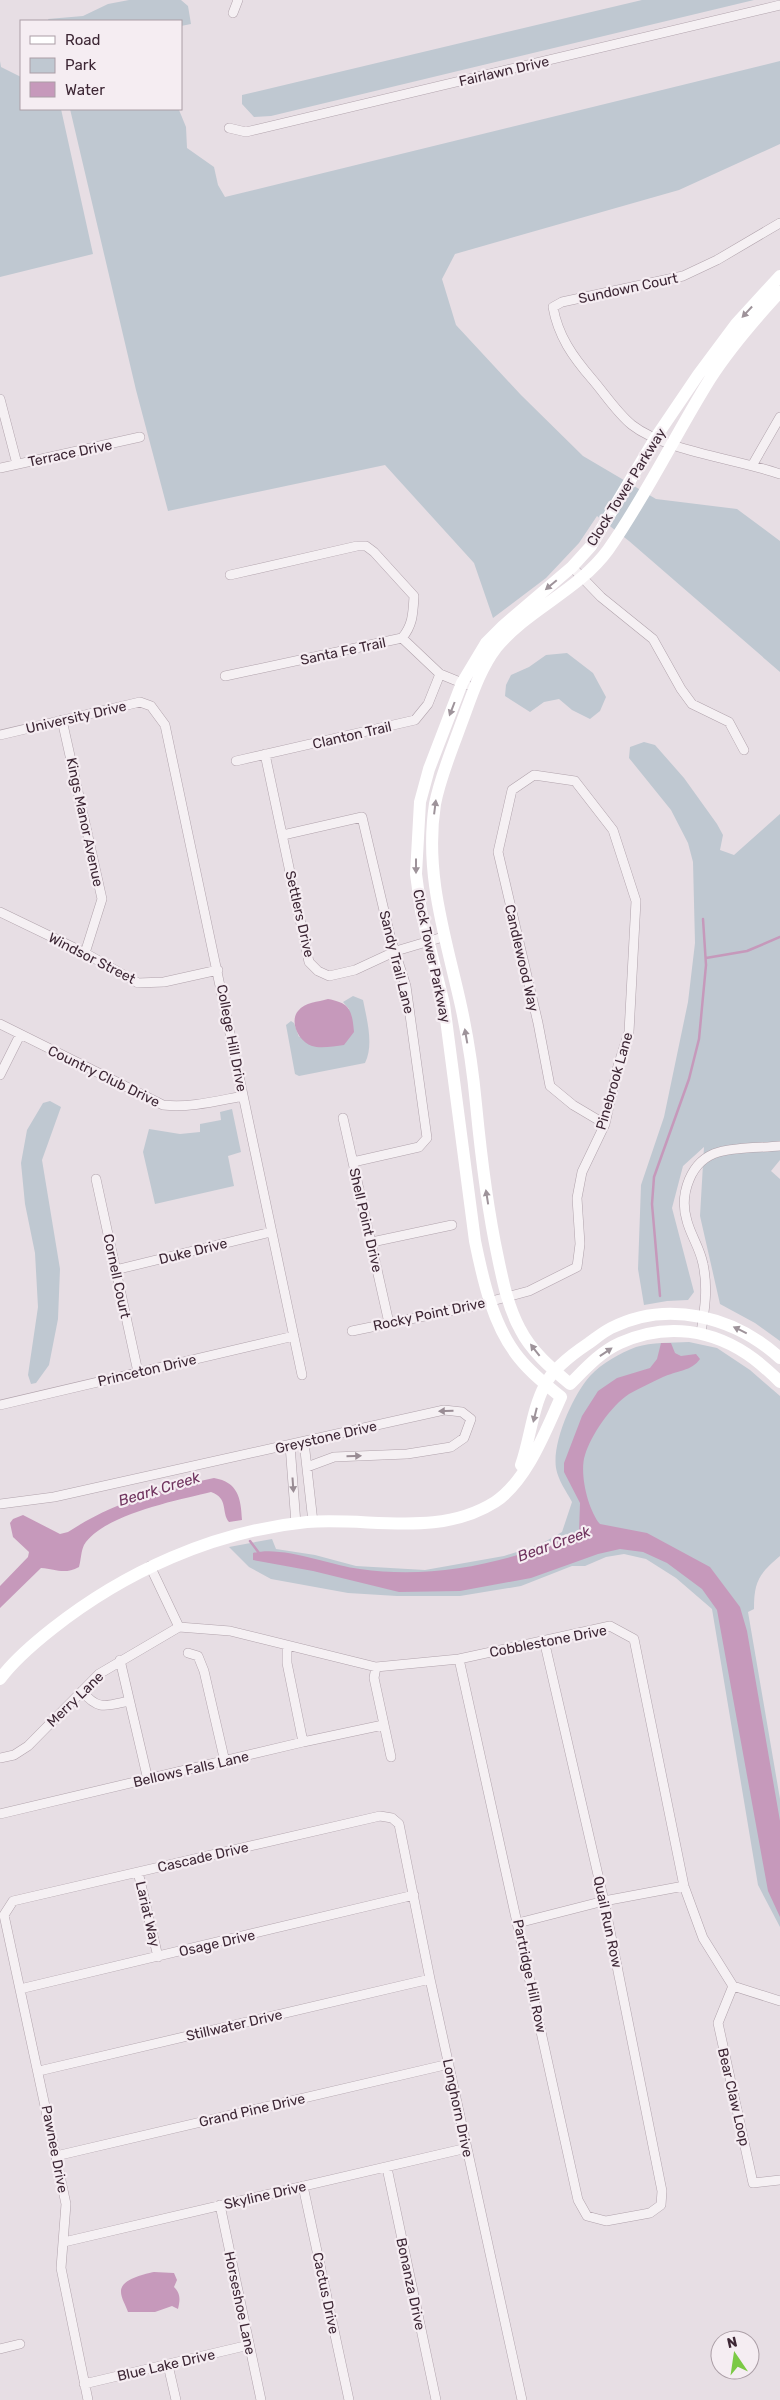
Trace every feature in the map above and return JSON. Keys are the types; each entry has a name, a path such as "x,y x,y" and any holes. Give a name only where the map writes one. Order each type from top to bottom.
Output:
{"street":[{"path":"232,13 238,0"},
{"name":"Fairlawn Drive","path":"229,128 246,132 780,5"},
{"name":"Sundown Court","path":"656,437 632,425 570,354 555,321 553,307 562,302 683,276 717,260 780,223"},
{"name":"Clock Tower Parkway","path":"561,1397 519,1358 506,1337 482,1273 475,1241 456,1084 444,1004 421,911 416,874 420,802 429,770 462,683 486,643 503,626 572,568 591,546 656,437 736,324 780,276"},
{"name":"Clock Tower Parkway","path":"570,1384 555,1372 538,1354 520,1330 506,1296 482,1165 474,1082 462,1007 443,937 434,880 433,835 436,802 448,757 474,688 496,649 518,626 582,579 607,552 712,376 750,324 780,292"},
{"path":"0,399 17,464"},
{"path":"753,464 780,416"},
{"name":"Terrace Drive","path":"0,468 140,437"},
{"path":"656,437 671,444 753,464 780,474"},
{"path":"230,575 357,546 366,546 374,552 414,596 413,618 409,630 402,638"},
{"path":"572,568 582,579 653,639 681,689 692,704 729,722 744,750"},
{"name":"Santa Fe Trail","path":"225,676 402,638 440,674 474,688"},
{"name":"Clanton Trail","path":"236,761 415,720 422,714 428,704 440,674"},
{"name":"University Drive","path":"0,735 140,702 152,706"},
{"name":"College Hill Drive","path":"152,706 165,725 302,1374"},
{"name":"Kings Manor Avenue","path":"62,720 102,899 85,953"},
{"name":"Settlers Drive","path":"265,754 310,962 318,971 329,976 355,970 396,951 443,937"},
{"name":"Candlewood Way","path":"534,775 512,790 498,852 538,1023 550,1086 573,1105 605,1124"},
{"name":"Pinebrook Lane","path":"506,1296 529,1291 577,1267 580,1244 577,1198 582,1172 605,1124 618,1066 629,1032 636,901 613,830 575,781 534,775"},
{"name":"Sandy Trail Lane","path":"283,835 362,817 390,936 406,986 411,1010 418,1086 427,1138 419,1147 353,1162"},
{"name":"Windsor Street","path":"0,912 85,953 138,984 164,982 218,970"},
{"name":"Country Club Drive","path":"0,1024 163,1105 178,1107 243,1096"},
{"path":"0,1075 20,1035"},
{"name":"Shell Point Drive","path":"343,1118 389,1323"},
{"path":"701,1332 706,1299 703,1263 687,1221 684,1206 688,1180 699,1165 713,1154 729,1150 780,1146"},
{"name":"Cornell Court","path":"96,1179 138,1372"},
{"path":"372,1242 452,1225"},
{"name":"Duke Drive","path":"115,1270 271,1232"},
{"name":"Rocky Point Drive","path":"352,1331 491,1301 506,1296"},
{"path":"514,1484 529,1442 545,1384 581,1347 611,1328 638,1318 664,1313 704,1316 740,1329 765,1344 780,1358"},
{"path":"0,1679 34,1643 69,1616 116,1585 150,1566 227,1538 313,1522 368,1521 433,1524 468,1516 497,1501 514,1484 538,1449 561,1397 570,1384 592,1362 619,1344 643,1335 666,1331 701,1332 731,1345 754,1359 780,1382"},
{"name":"Princeton Drive","path":"0,1405 294,1336"},
{"name":"Greystone Drive","path":"0,1504 54,1497 444,1410 462,1412 471,1419 464,1438 451,1447 406,1454 334,1457 307,1468"},
{"path":"304,1442 313,1522"},
{"path":"290,1445 296,1524"},
{"path":"150,1566 179,1627"},
{"name":"Cobblestone Drive","path":"179,1627 230,1631 287,1647 376,1667 459,1659 610,1626 634,1639 684,1886 703,1938 733,1986"},
{"name":"Merry Lane","path":"0,1758 14,1755 28,1746 100,1674 120,1660 179,1627"},
{"name":"Quail Run Row","path":"544,1640 604,1901 662,2191 661,2205"},
{"path":"287,1647 287,1664 303,1742"},
{"path":"188,1653 198,1656 204,1671 225,1762"},
{"name":"Partridge Hill Row","path":"459,1659 578,2200 587,2216 606,2221 650,2213 661,2205"},
{"path":"120,1660 148,1780"},
{"path":"376,1667 374,1678 391,1757"},
{"path":"82,1691 92,1703 104,1706 129,1701"},
{"name":"Bellows Falls Lane","path":"0,1814 303,1742 383,1725"},
{"name":"Cascade Drive","path":"13,1901 380,1816 392,1818"},
{"name":"Longhorn Drive","path":"392,1818 399,1824 430,1980 522,2400"},
{"name":"Lariat Way","path":"138,1872 158,1957"},
{"path":"518,1923 604,1901 684,1886"},
{"name":"Osage Drive","path":"20,1988 158,1957 414,1895"},
{"name":"Pawnee Drive","path":"13,1901 4,1915 66,2204 61,2268 88,2400"},
{"name":"Stillwater Drive","path":"39,2071 430,1980"},
{"path":"733,1986 780,2001"},
{"name":"Bear Claw Loop","path":"733,1986 718,2023 753,2183 780,2180"},
{"name":"Grand Pine Drive","path":"56,2156 449,2064"},
{"name":"Skyline Drive","path":"64,2242 467,2148"},
{"name":"Bonanza Drive","path":"386,2168 436,2400"},
{"name":"Cactus Drive","path":"303,2186 349,2400"},
{"name":"Horseshoe Lane","path":"220,2205 261,2400"},
{"path":"0,2348 20,2344"},
{"name":"Blue Lake Drive","path":"84,2384 249,2345"},
{"path":"168,2364 176,2400"}],"green space":[{"path":"129,0 181,0 188,6 191,24 182,26 182,20 48,19 83,16 108,4"},
{"path":"642,0 754,0 271,116 254,117 242,104 242,95"},
{"path":"0,61 1,67 20,76 20,110 61,110 93,254 0,277"},
{"path":"780,61 780,144 679,190 455,254 442,279 456,325 521,395 583,456 656,499 737,509 780,541 780,672 629,541 597,516 579,543 546,578 493,618 474,563 385,465 168,511 136,390 70,110 179,110 186,127 187,148 214,167 218,185 225,197"},
{"path":"567,653 593,673 606,697 600,711 590,719 572,710 559,699 544,702 530,712 505,696 506,685 511,675 529,667 546,655"},
{"path":"644,742 655,745 684,778 717,824 723,835 720,850 734,855 780,814 780,1160 771,1171 780,1179 780,1341 755,1323 720,1304 700,1216 704,1147 683,1166 672,1208 694,1292 688,1300 644,1305 638,1269 641,1185 664,1117 688,1002 695,943 693,862 688,843 671,810 629,758 630,747"},
{"path":"353,996 363,1000 368,1024 369,1048 365,1063 299,1076 295,1074 286,1025 291,1021 294,1023 299,1037 349,1009 343,1002"},
{"path":"50,1101 61,1107 42,1160 60,1269 58,1319 49,1365 36,1383 31,1384 28,1375 38,1307 35,1253 25,1204 21,1163 27,1130 43,1103"},
{"path":"232,1109 241,1152 228,1156 234,1186 155,1204 143,1152 149,1129 180,1134 200,1132 200,1124 221,1120 220,1112"},
{"path":"689,1342 717,1348 750,1370 780,1396 780,1556 767,1568 759,1579 755,1591 754,1609 748,1612 780,1799 780,1927 758,1885 712,1609 676,1578 646,1559 624,1554 606,1557 585,1566 572,1566 521,1586 460,1596 397,1596 348,1593 271,1579 249,1567 229,1547 272,1539 276,1549 315,1555 356,1566 425,1570 504,1556 539,1545 562,1532 572,1502 558,1477 556,1468 557,1445 565,1419 583,1384 600,1367 630,1349 649,1344"}],"water":[{"path":"328,999 345,1005 351,1013 354,1032 344,1045 316,1047 307,1044 299,1036 295,1026 295,1015 304,1006"},
{"path":"661,1343 671,1343 675,1353 681,1356 696,1354 700,1359 693,1366 663,1377 629,1394 602,1421 588,1447 583,1463 588,1501 600,1524 647,1533 710,1567 740,1607 747,1631 780,1821 780,1917 768,1891 717,1610 702,1589 667,1563 643,1552 620,1549 598,1554 531,1578 460,1591 399,1592 313,1571 253,1560 253,1553 264,1551 291,1553 348,1567 388,1572 444,1570 499,1560 579,1533 580,1503 564,1472 564,1463 582,1416 598,1391 617,1378 650,1368 657,1359"},
{"path":"214,1478 228,1483 237,1492 241,1505 242,1520 229,1522 220,1498 211,1492 142,1510 123,1517 93,1534 84,1545 79,1567 69,1571 41,1568 0,1608 0,1586 28,1557 29,1552 13,1537 10,1523 13,1519 23,1515 60,1534 68,1532 103,1512 138,1498"},
{"path":"154,2272 174,2273 177,2280 174,2287 179,2297 178,2309 172,2306 155,2312 128,2312 122,2297 122,2287 129,2280"}],"waterway":[{"path":"660,1296 652,1204 654,1177 689,1079 699,1039 706,965 703,919"},
{"path":"706,958 747,951 780,937"},
{"name":"Bear Creek","path":"250,1541 259,1553"}],"water label":[{"name":"Beark Creek","path":"159,1489"}]}
